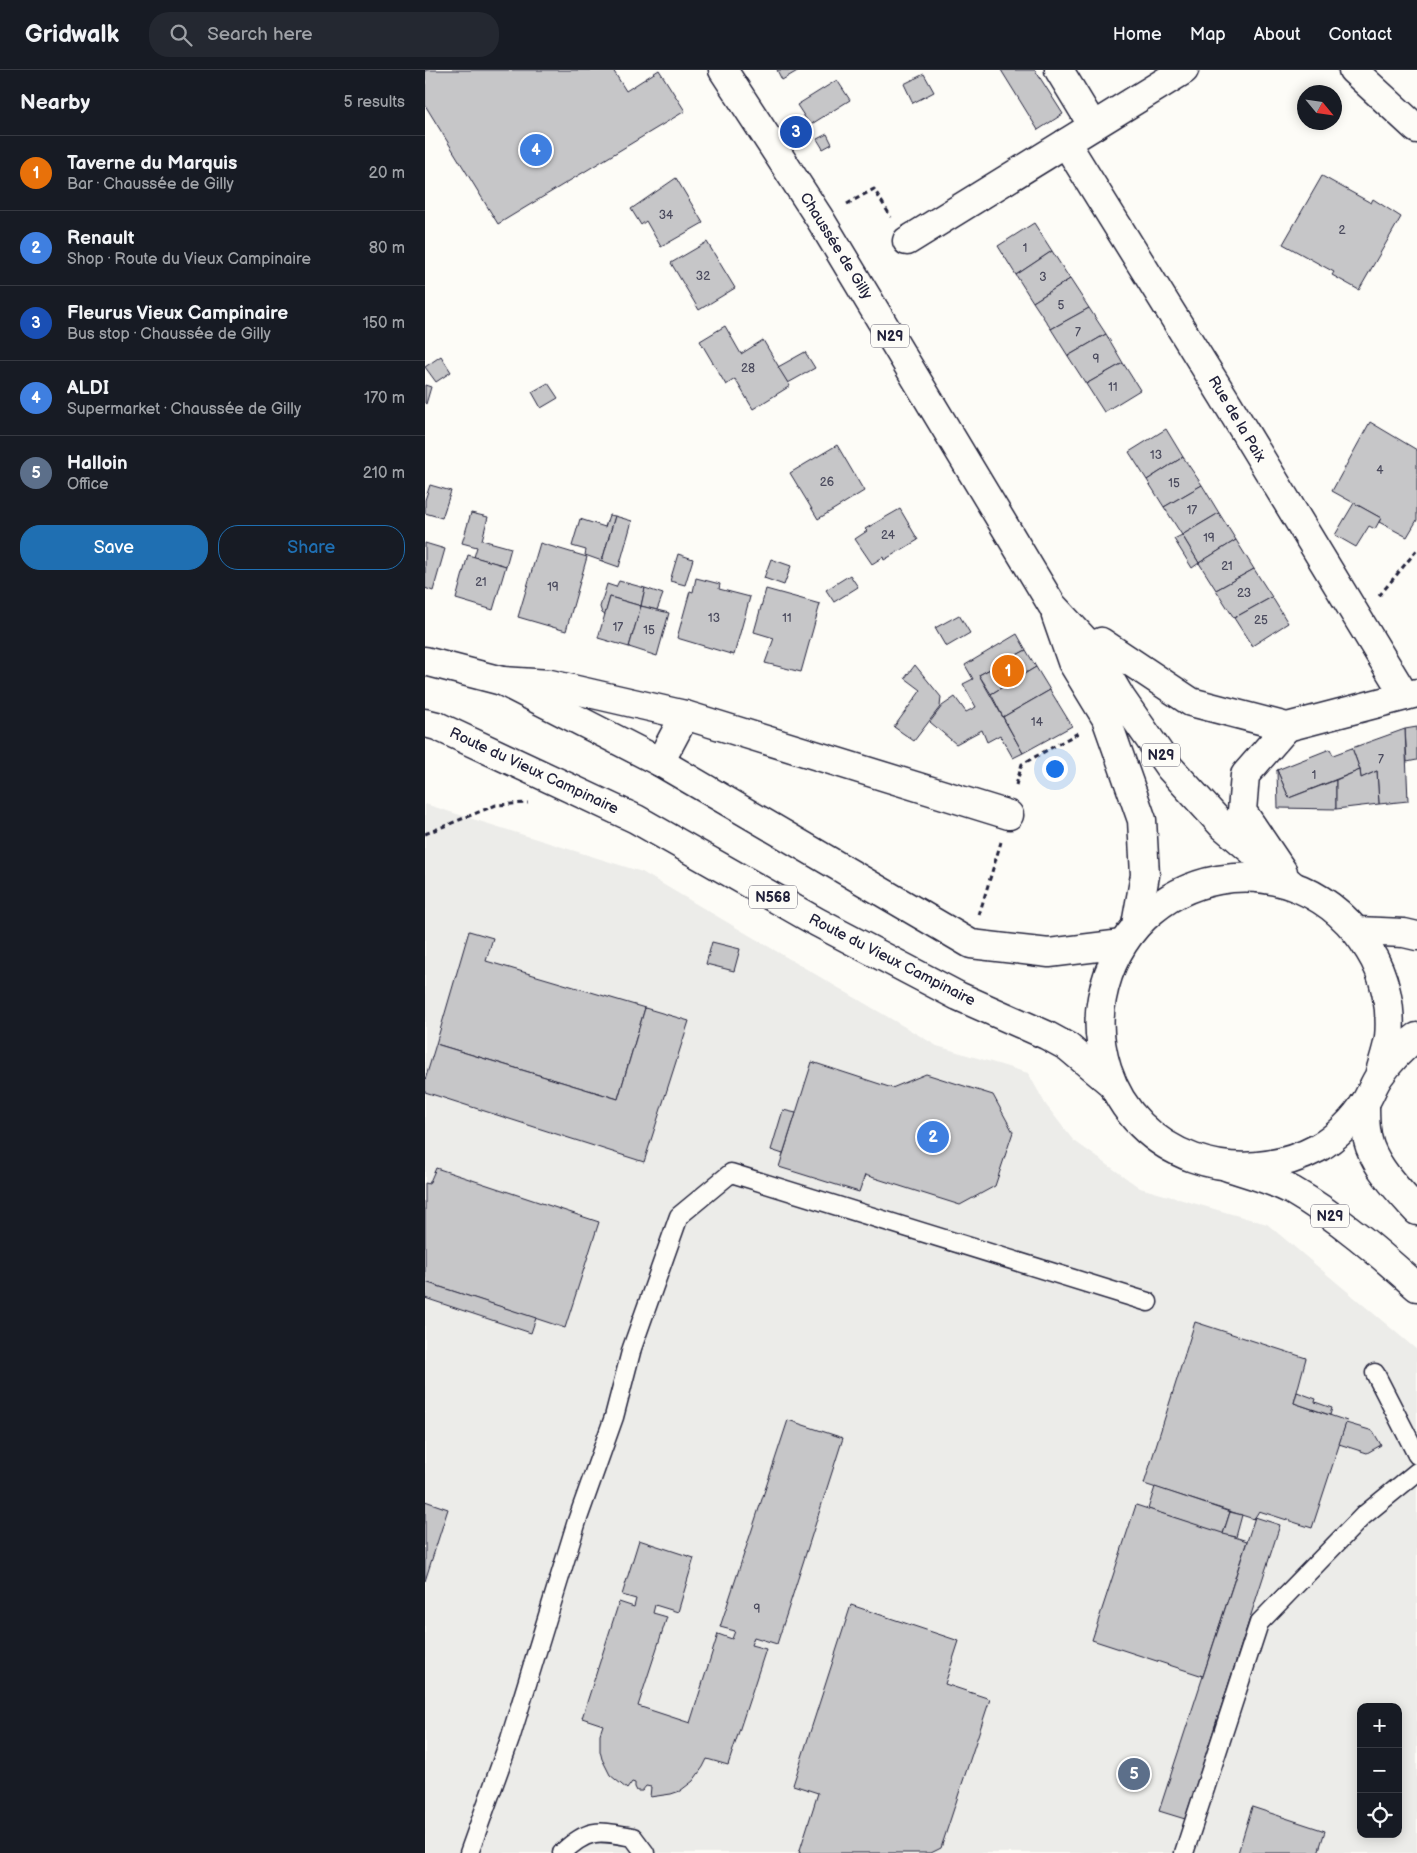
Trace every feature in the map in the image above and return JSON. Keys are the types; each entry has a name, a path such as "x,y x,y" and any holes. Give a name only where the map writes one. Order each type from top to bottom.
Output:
{"main road":[{"name":"Chaussée de Gilly","path":"723,70 820,219 1052,605 1072,662 1106,718 1142,820 1145,875 1129,934"},
{"path":"1059,70 1093,126"},
{"path":"907,242 1184,70"},
{"path":"1353,70 1417,129"},
{"name":"Rue de la Paix","path":"1066,143 1359,620 1411,694"},
{"name":"Chaussée de Gilly","path":"1052,605 1091,647 1121,698 1169,767 1222,825 1292,885"},
{"path":"1091,647 1101,642 1191,702 1287,727 1411,694"},
{"path":"425,661 502,681 550,684 685,715 1009,815"},
{"path":"502,681 660,762 971,944 1049,954 1129,934"},
{"path":"660,762 685,715"},
{"name":"Route du Vieux Campinaire","path":"425,723 437,726 637,819 817,922 958,996 1046,1035 1068,1047 1112,1084"},
{"path":"1287,727 1245,775 1242,811 1292,885"},
{"path":"1225,878 1259,878 1292,885 1328,903 1357,931 1377,964 1388,1000 1389,1038 1379,1076 1365,1104 1345,1128 1320,1147 1291,1160 1260,1167 1228,1167 1192,1159 1159,1141 1132,1115 1112,1084 1101,1049 1099,1012 1106,977 1129,934 1162,903 1192,886 1225,878"},
{"path":"1357,931 1404,932 1417,936"},
{"path":"1379,1076 1406,1045 1417,1038"},
{"path":"1365,1104 1365,1125 1370,1146 1382,1168 1417,1211"},
{"name":"N29","path":"1228,1167 1292,1191 1317,1206 1359,1238 1417,1287"}],"lane":[{"path":"469,1853 510,1740 577,1521 614,1417 632,1348 679,1216 731,1172 1148,1302"},
{"path":"1375,1373 1417,1455"},
{"path":"1183,1853 1259,1623 1363,1516 1417,1472"},
{"path":"563,1853 576,1840 599,1831 633,1837 645,1853"}],"path":[{"path":"820,219 874,189 907,242"},
{"path":"1359,620 1417,550"},
{"path":"971,944 1009,815 1021,764 1106,718"},
{"path":"425,834 496,805 535,802"}],"shaded area":[{"path":"425,804 642,872 937,1046 1028,1073 1046,1105 1073,1140 1140,1188 1267,1224 1417,1350 1417,1853 425,1853"}],"building":[{"path":"425,70 613,70 626,91 659,70 685,111 498,224 425,105"},
{"path":"777,70 799,70 782,80"},
{"path":"1001,70 1035,70 1063,114 1038,130"},
{"path":"924,74 934,92 913,103 904,84"},
{"path":"837,80 850,100 810,125 797,105"},
{"path":"827,134 832,144 823,149 817,139"},
{"path":"1322,176 1371,203 1373,199 1401,217 1359,290 1332,275 1334,272 1283,244"},
{"path":"676,178 703,223 661,247 646,221 641,225 631,209"},
{"path":"1034,223 1052,251 1016,275 998,246"},
{"path":"707,242 735,288 699,310 671,263"},
{"path":"1052,251 1070,279 1033,302 1016,275"},
{"path":"1070,279 1089,308 1051,329 1033,302"},
{"path":"1089,308 1106,334 1068,356 1051,329"},
{"path":"725,326 741,354 763,340 790,386 753,409 735,379 726,385 700,341"},
{"path":"1106,334 1123,363 1086,384 1068,356"},
{"path":"805,352 815,368 788,383 778,367"},
{"path":"441,356 451,372 436,382 425,367"},
{"path":"1123,363 1140,390 1104,412 1086,384"},
{"path":"548,383 558,398 541,408 532,392"},
{"path":"425,385 431,387 426,404 425,403"},
{"path":"1370,422 1417,450 1417,520 1407,537 1379,522 1381,518 1332,491"},
{"path":"1166,429 1183,457 1147,480 1129,452"},
{"path":"837,445 864,491 818,519 790,473"},
{"path":"1183,457 1202,485 1164,507 1147,480"},
{"path":"430,485 451,491 442,518 425,513 425,500"},
{"path":"1202,485 1219,513 1182,535 1164,507"},
{"path":"1354,503 1381,518 1375,529 1369,526 1356,547 1335,535"},
{"path":"900,509 918,540 884,560 883,557 872,564 855,539 867,531 865,529"},
{"path":"471,513 488,517 482,540 511,548 506,566 474,557 477,547 462,543"},
{"path":"1219,513 1236,540 1199,563 1182,535"},
{"path":"609,515 615,516 602,561 585,555 586,550 572,546 580,519 605,527"},
{"path":"615,516 632,521 619,567 602,561"},
{"path":"1182,535 1199,563 1192,568 1174,539"},
{"path":"1236,540 1254,569 1216,590 1199,563"},
{"path":"425,543 445,549 433,591 425,588"},
{"path":"540,543 587,557 566,631 518,617"},
{"path":"678,554 693,559 685,585 670,581"},
{"path":"468,555 506,566 493,610 456,599"},
{"path":"771,559 791,566 784,585 764,578"},
{"path":"1254,569 1272,597 1234,618 1216,590"},
{"path":"850,575 858,587 834,602 826,590"},
{"path":"696,578 720,584 719,589 750,597 734,655 677,638 690,591 693,592"},
{"path":"619,581 645,588 641,606 610,597 605,615 600,607 607,584 616,587"},
{"path":"645,588 663,594 657,610 641,606"},
{"path":"766,589 820,604 801,672 765,663 774,638 754,632"},
{"path":"610,597 641,606 629,647 598,638"},
{"path":"1272,597 1288,623 1252,646 1234,618"},
{"path":"641,606 669,613 657,656 629,647"},
{"path":"959,615 970,633 946,647 935,628"},
{"path":"1017,634 1026,650 979,675 1023,753 1013,758 1000,735 987,742 982,730 956,744 930,722 942,706 955,697 966,712 976,707 963,684 973,679 965,665"},
{"path":"1026,650 1036,667 991,694 979,675"},
{"path":"915,665 941,697 940,707 914,741 894,727 921,690 905,678"},
{"path":"1036,667 1050,690 1003,717 991,694"},
{"path":"1050,690 1072,726 1023,753 1003,717"},
{"path":"1417,727 1417,760 1407,762 1405,729"},
{"path":"1405,729 1408,801 1379,804 1377,771 1361,778 1352,748"},
{"path":"1352,748 1360,770 1289,798 1277,770 1330,749 1333,755"},
{"path":"1277,770 1289,798 1336,780 1336,809 1278,808"},
{"path":"1360,770 1361,778 1377,771 1379,804 1336,809 1336,780"},
{"path":"469,931 493,938 486,961 645,1008 618,1099 436,1044"},
{"path":"712,942 740,949 734,971 706,964"},
{"path":"645,1008 689,1021 644,1162 425,1092 425,1080 436,1044 618,1099"},
{"path":"812,1062 892,1088 926,1074 993,1095 1013,1132 995,1186 960,1205 865,1175 859,1192 779,1167"},
{"path":"783,1110 796,1113 783,1154 771,1150"},
{"path":"436,1168 599,1222 565,1328 425,1282 425,1183 429,1184"},
{"path":"425,1282 536,1318 531,1333 425,1298"},
{"path":"1195,1322 1306,1358 1294,1403 1347,1421 1312,1528 1259,1511 1254,1519 1144,1484"},
{"path":"1297,1392 1316,1399 1315,1402 1332,1408 1330,1415 1294,1403"},
{"path":"788,1420 843,1438 777,1644 754,1637 751,1645 766,1649 728,1765 707,1759 693,1781 680,1791 671,1794 650,1797 651,1787 646,1786 642,1791 637,1791 635,1783 632,1782 627,1789 610,1775 602,1759 600,1734 603,1725 582,1718 619,1602 634,1607 636,1599 622,1595 639,1540 694,1558 678,1612 655,1605 653,1613 667,1617 638,1706 690,1723 718,1634 732,1639 735,1631 720,1627"},
{"path":"1346,1423 1373,1431 1381,1445 1367,1453 1339,1444"},
{"path":"1155,1487 1230,1512 1223,1534 1148,1509"},
{"path":"425,1501 448,1509 425,1581"},
{"path":"1136,1505 1247,1541 1203,1676 1092,1640"},
{"path":"1230,1512 1242,1515 1236,1537 1223,1534"},
{"path":"1255,1517 1280,1525 1185,1819 1159,1811"},
{"path":"851,1605 959,1641 945,1684 990,1699 941,1848 931,1853 799,1853 818,1793 793,1785"},
{"path":"1252,1807 1325,1831 1318,1853 1238,1853"}],"place":[{"name":"Fleurus Vieux Campinaire","path":"796,132"},
{"name":"ALDI","path":"536,150"},
{"name":"Taverne du Marquis","path":"1008,671"},
{"name":"Renault","path":"933,1137"},
{"name":"Halloin","path":"1134,1774"}]}
